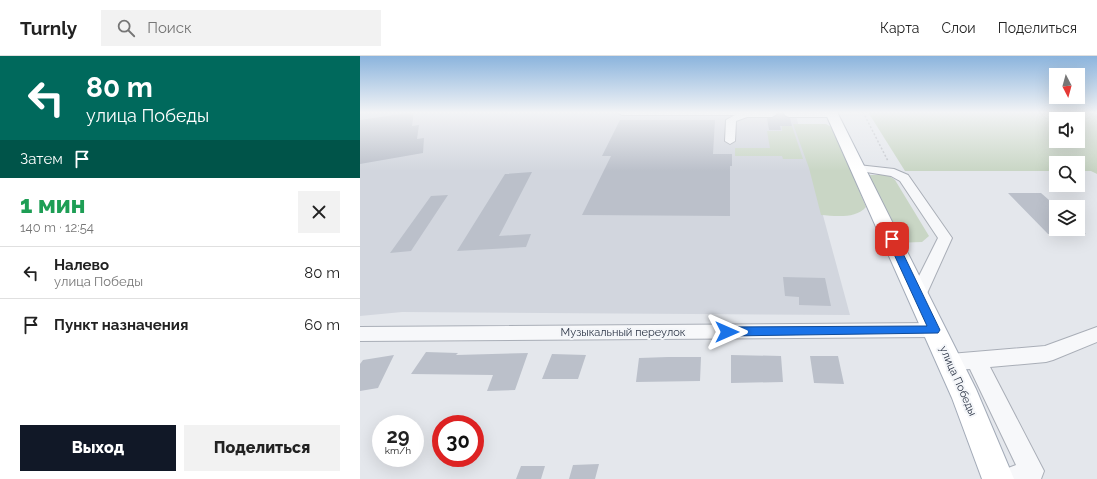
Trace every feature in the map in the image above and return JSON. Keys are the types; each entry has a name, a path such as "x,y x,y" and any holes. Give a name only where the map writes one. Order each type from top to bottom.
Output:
{"main road":[{"name":"улица Победы","path":"841,132 950,362 998,479"}],"street":[{"path":"730,132 730,141"},
{"path":"858,168 894,173 904,178 945,238 918,296"},
{"name":"Музыкальный переулок","path":"360,334 935,330"},
{"path":"950,362 1046,354 1097,334"},
{"path":"976,360 1032,470 1012,479"}],"path":[{"path":"873,132 894,173"}],"shaded area":[{"path":"360,132 800,132 850,315 402,312 360,316"}],"green space":[{"path":"767,132 794,132 803,159 783,159 782,156 735,156 735,148 770,148"},
{"path":"796,132 835,132 866,207 862,211 851,215 821,215 809,168"},
{"path":"880,132 1049,132 1049,148 1085,148 1085,132 1097,132 1097,174 1091,171 1085,171 1085,156 1049,156 1049,171 905,171"},
{"path":"888,175 895,180 929,236 922,242 894,243 857,177"}],"building":[{"path":"360,132 418,132 417,139 424,138 423,153 360,164"},
{"path":"614,132 714,132 713,154 732,154 732,166 730,166 730,216 582,215 611,156 602,156"},
{"path":"532,172 499,236 531,234 526,247 457,251 505,174"},
{"path":"1008,193 1041,193 1049,200 1048,234"},
{"path":"448,195 411,251 390,253 431,196"},
{"path":"783,277 825,278 831,306 799,305 799,297 785,296"},
{"path":"426,352 458,353 456,355 528,353 515,390 487,391 493,375 411,374"},
{"path":"552,354 586,355 578,379 542,379"},
{"path":"394,355 378,388 360,391 360,364 363,360"},
{"path":"731,355 781,356 783,382 731,383"},
{"path":"810,356 838,356 844,384 814,383"},
{"path":"701,357 700,381 636,382 639,358"},
{"path":"599,464 595,479 569,479 573,465"},
{"path":"521,466 545,466 541,479 516,479"}],"route":[{"path":"727,332 935,330 892,239"}]}
